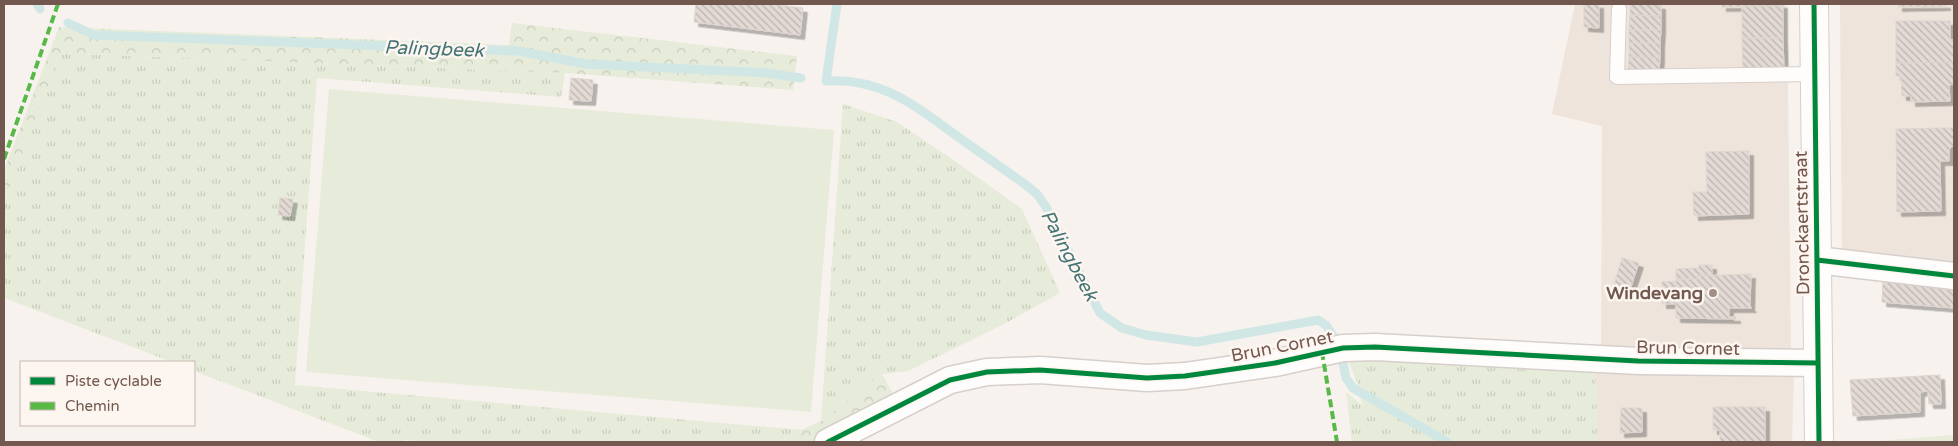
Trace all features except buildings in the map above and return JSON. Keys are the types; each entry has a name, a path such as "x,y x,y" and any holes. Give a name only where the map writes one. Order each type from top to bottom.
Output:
{"main road":[{"name":"Dronckaertstraat","path":"1814,4 1819,442"}],"street":[{"path":"1817,260 1954,276"},
{"name":"Brun Cornet","path":"828,442 950,380 987,372 1040,370 1147,378 1185,376 1275,363 1337,349 1375,347 1638,361 1818,363"}],"lane":[{"path":"1619,9 1617,77 1814,74"}],"shaded area":[{"path":"1575,4 1787,4 1791,353 1601,355 1602,126 1552,114"},
{"path":"1840,4 1954,4 1954,267 1842,255"},
{"path":"1596,373 1794,374 1792,442 1597,442"}],"green space":[{"path":"512,23 797,56 793,90 565,73 60,53 4,204 4,170 59,27 509,45"},
{"path":"60,53 565,73 561,97 317,78 295,385 802,430 775,442 426,442 404,440 402,442 379,442 195,371 195,361 169,361 4,298 4,204"},
{"path":"329,89 834,130 811,412 306,372"},
{"path":"843,104 897,122 1022,209 1060,293 1006,323 908,371 882,374 821,421"},
{"path":"1386,356 1596,373 1597,442 1352,442 1346,392 1362,405 1357,382 1348,361"},
{"path":"882,374 895,397 814,442 775,442 821,421"},
{"path":"1954,435 1954,442 1865,442"}],"waterway":[{"path":"37,4 40,9"},
{"name":"Palingbeek","path":"837,4 826,81 863,83 879,88 909,103 1037,194 1046,207 1100,313 1122,328 1146,335 1197,342 1318,320 1326,325 1334,337"},
{"name":"Palingbeek","path":"68,23 94,35 518,51 586,64 767,73 801,78"},
{"name":"Palingbeek","path":"1343,363 1346,378 1353,388 1447,442"}],"marked path":[{"path":"4,159 58,4"},
{"path":"1322,352 1337,442"}],"cycle path":[{"path":"1814,4 1819,442"},
{"path":"1817,260 1954,276"},
{"path":"828,442 950,380 987,372 1040,370 1147,378 1185,376 1275,363 1343,348 1375,347 1638,361 1818,363"}],"place":[{"name":"Windevang","path":"1713,293"}]}
